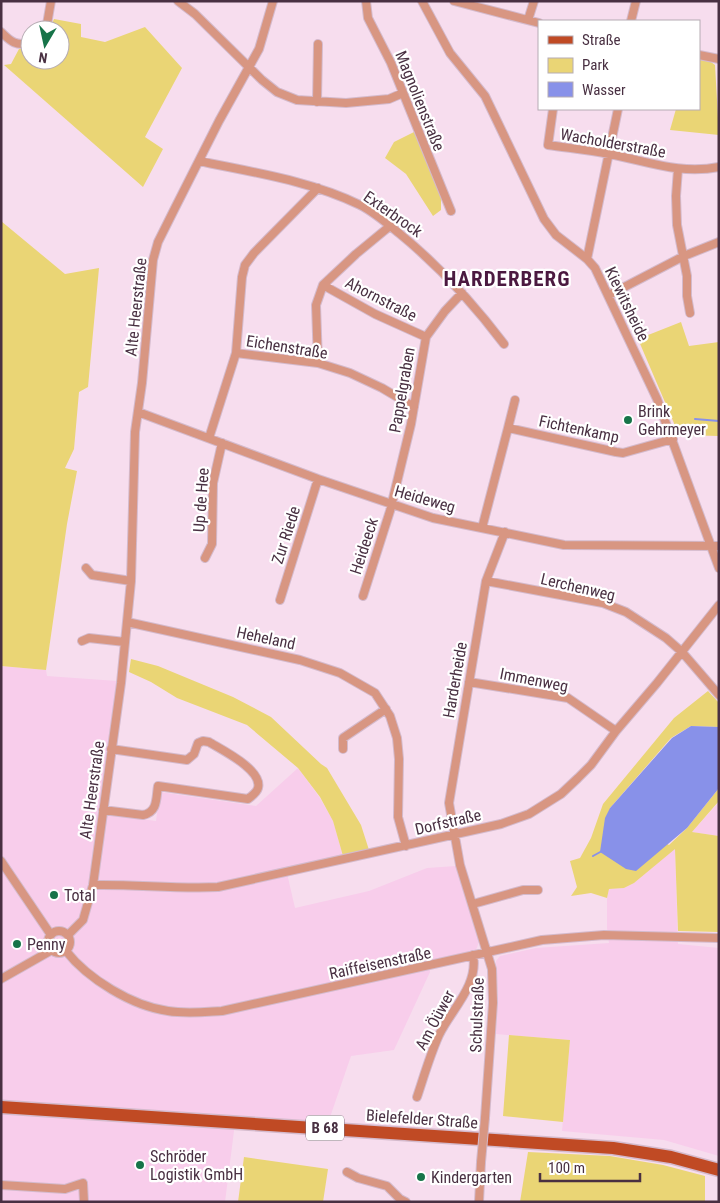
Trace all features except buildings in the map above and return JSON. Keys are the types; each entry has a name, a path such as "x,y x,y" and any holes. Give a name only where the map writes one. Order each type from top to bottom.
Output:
{"main road":[{"name":"Bielefelder Straße","path":"1,1107 613,1148 671,1157 719,1170"}],"street":[{"path":"48,20 51,1"},
{"path":"178,1 195,14 277,92 297,100 317,102 374,102 403,94"},
{"name":"Alte Heerstraße","path":"68,936 83,920 92,884 121,683 131,582 134,456 153,260 158,242 228,104 259,49 273,1"},
{"name":"Magnolienstraße","path":"366,1 368,18 391,63 451,211"},
{"name":"Kiewitsheide","path":"422,1 450,52 485,96 544,219 556,235 587,259 595,268 657,398 719,568"},
{"path":"454,1 538,23"},
{"path":"528,20 534,1"},
{"path":"631,20 636,1"},
{"path":"1,32 14,44 20,45"},
{"path":"317,102 318,44"},
{"path":"700,55 719,59"},
{"name":"Wacholderstraße","path":"553,110 548,145 608,154 678,169 694,171 719,167"},
{"path":"587,259 618,110"},
{"name":"Exterbrock","path":"199,161 318,188 360,205 390,226 443,271 488,322 504,344"},
{"name":"Wacholderstraße","path":"678,169 676,196 677,225 687,276 687,296 690,313"},
{"path":"209,438 236,353 242,277 245,264 318,188"},
{"path":"318,363 316,305 324,285 356,254 390,226"},
{"path":"609,295 684,256 719,242"},
{"name":"Ahornstraße","path":"324,285 374,314 426,337"},
{"name":"Pappelgraben","path":"391,504 414,407 426,337 445,310 462,293"},
{"name":"Eichenstraße","path":"236,353 318,363 353,374 414,407"},
{"path":"482,528 515,400"},
{"name":"Heideweg","path":"138,412 318,479 433,518 564,544 719,546"},
{"name":"Fichtenkamp","path":"508,428 616,452 624,452 673,439"},
{"name":"Up de Hee","path":"205,558 212,544 213,483 222,443"},
{"name":"Zur Riede","path":"280,600 318,479"},
{"name":"Heideeck","path":"362,596 391,504"},
{"name":"Harderheide","path":"455,834 449,803 468,682 486,581 505,532"},
{"path":"86,568 92,575 131,582"},
{"name":"Lerchenweg","path":"486,581 603,603 626,612 666,638 682,652 719,696"},
{"name":"Dorfstraße","path":"92,884 128,884 187,888 218,887 406,846 516,819 529,814 561,794 591,764 719,605"},
{"name":"Heheland","path":"127,622 300,660 340,673 375,693 386,709 397,738 399,759 398,817 406,846"},
{"path":"82,641 90,638 125,642"},
{"name":"Immenweg","path":"468,682 568,698 616,731"},
{"path":"343,749 343,738 386,709"},
{"path":"103,810 143,815 149,814 154,809 158,786 248,799 258,790 259,782 252,770 209,742 203,741 198,743 194,754 187,760 111,749"},
{"name":"Schulstraße","path":"455,834 460,865 492,969 493,1002 479,1202"},
{"path":"1,861 51,935 51,948"},
{"path":"473,904 523,890 538,890"},
{"path":"51,935 60,931 68,936 70,942 66,951 59,953 51,948"},
{"name":"Raiffeisenstraße","path":"66,951 86,971 121,995 142,1005 166,1011 187,1013 222,1011 542,940 591,935 719,938"},
{"path":"1,978 51,948"},
{"name":"Am Öüwer","path":"418,1097 427,1066 440,1034 470,983 475,964 474,956"},
{"path":"348,1172 358,1178 387,1186 400,1199 406,1202"},
{"path":"1,1185 65,1190 83,1183 84,1202"}],"shaded area":[{"path":"1,666 46,670 47,676 117,681 98,813 156,821 160,792 256,806 298,768 320,798 333,821 343,856 286,869 295,908 369,891 427,868 456,866 479,942 476,950 429,962 430,972 394,1050 351,1056 326,1129 235,1123 225,1202 1,1202"},
{"path":"719,802 719,836 692,832"},
{"path":"675,848 678,944 719,948 719,1156 664,1140 562,1131 570,1040 496,1034 498,995 496,961 500,956 536,948 609,943 607,898 609,889 624,888 634,883"}],"green space":[{"path":"70,22 81,24 81,37 105,42 145,27 182,68 145,137 163,149 143,187 4,65 11,64 19,49 20,70 70,70"},
{"path":"700,59 711,62 715,65 719,135 670,130 676,110 700,110"},
{"path":"414,132 441,197 441,210 433,216 406,174 385,158 394,142"},
{"path":"1,221 65,274 99,268 88,387 79,392 74,449 65,468 77,471 67,524 46,670 1,666"},
{"path":"681,322 689,346 719,342 719,436 679,435 638,339"},
{"path":"131,659 158,666 233,697 271,717 327,768 361,825 369,850 343,856 333,821 320,797 298,768 247,725 177,698 151,682 129,672"},
{"path":"708,691 719,703 719,727 691,726 671,738 610,808 669,845 687,828 719,788 719,801 692,832 719,836 719,932 678,931 675,849 634,883 624,888 609,889 607,898 591,893 571,896 577,887 570,861 580,858 591,838 603,804 674,718"},
{"path":"509,1035 570,1040 563,1122 503,1116"},
{"path":"528,1152 610,1156 663,1165 705,1176 705,1202 520,1202"},
{"path":"244,1157 328,1169 323,1202 238,1202"}],"water":[{"path":"691,726 719,727 719,788 687,828 636,871 626,869 600,852 605,818 610,808 672,738"}],"waterway":[{"path":"695,419 719,421"},
{"path":"593,856 602,851"}],"place":[{"name":"Brink Gehrmeyer","path":"628,420"},
{"name":"Total","path":"54,895"},
{"name":"Penny","path":"17,944"},
{"name":"Schröder Logistik GmbH","path":"140,1165"},
{"name":"Kindergarten","path":"421,1177"}],"district":[{"name":"HARDERBERG","path":"507,279"}]}
